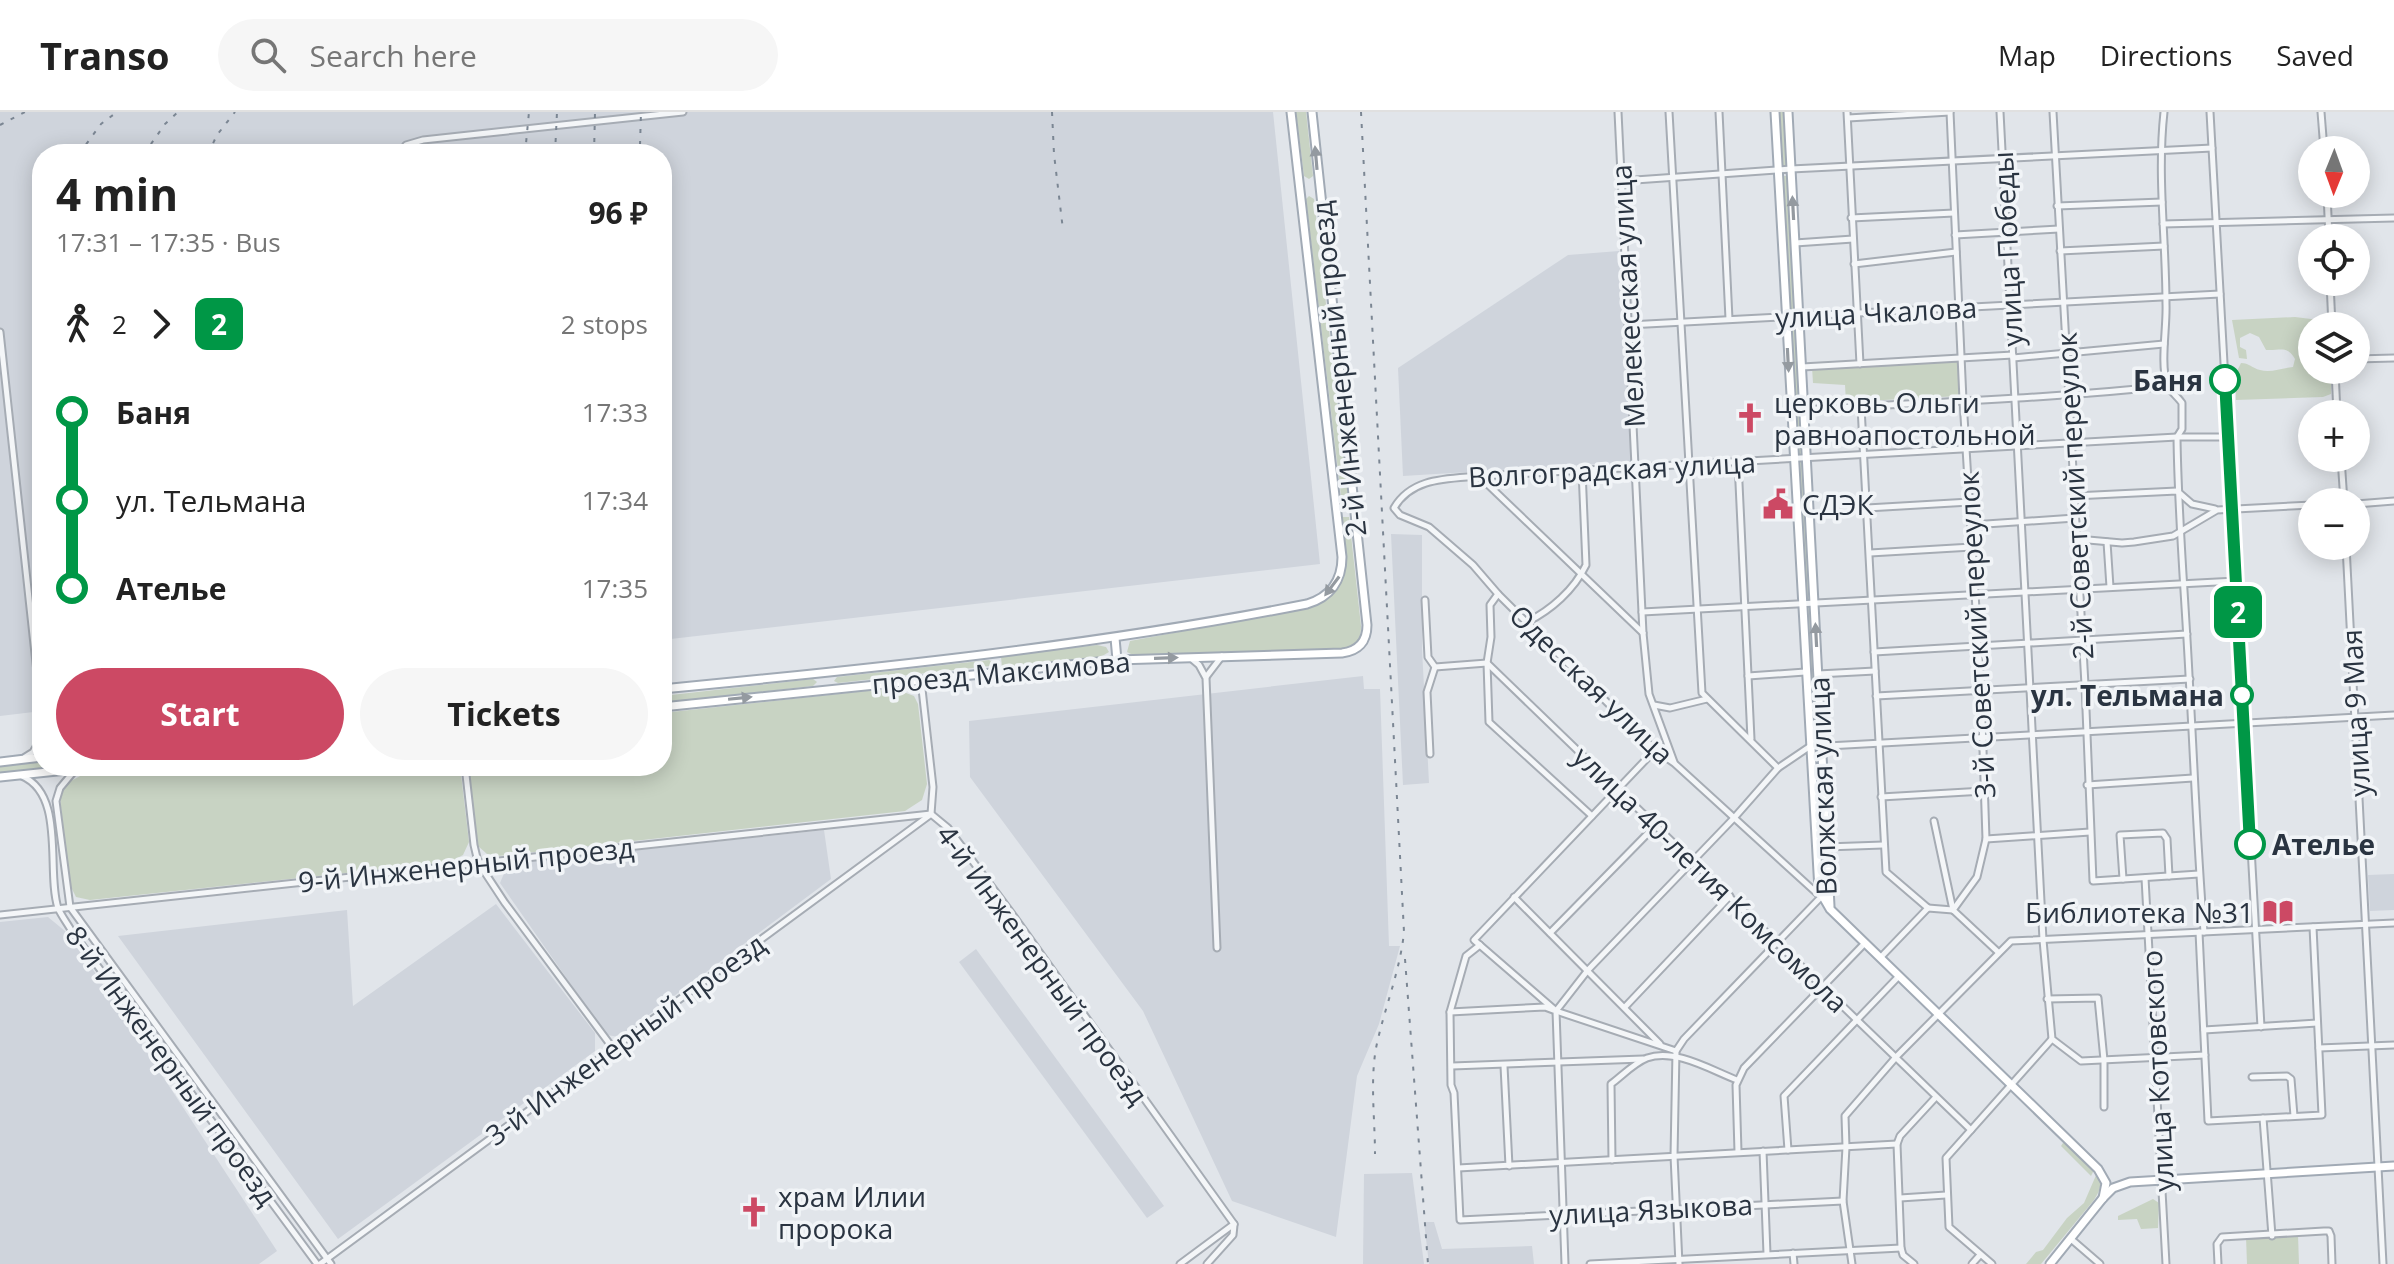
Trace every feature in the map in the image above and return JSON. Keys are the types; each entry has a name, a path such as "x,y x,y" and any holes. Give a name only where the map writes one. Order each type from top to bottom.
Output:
{"main road":[{"name":"2-й Инженерный проезд","path":"1291,112 1342,557 1341,571 1334,587 1320,599 1307,604"},
{"name":"2-й Инженерный проезд","path":"1312,112 1367,625 1361,645 1342,653"},
{"name":"Волжская улица","path":"1775,112 1817,881 1821,897 1830,909"},
{"name":"Волжская улица","path":"1788,112 1830,909"},
{"path":"1301,187 1318,186"},
{"path":"1338,507 1353,505"},
{"name":"проезд Максимова","path":"672,688 996,654 1115,638 1307,604"},
{"path":"1115,638 1117,660"},
{"name":"проезд Максимова","path":"672,706 1117,660 1342,653"},
{"path":"996,654 998,672"},
{"path":"826,673 827,688"},
{"path":"0,762 32,758"},
{"path":"0,777 32,774"},
{"path":"1830,909 2098,1169 2117,1180 2130,1182 2394,1166"},
{"path":"2098,1169 2106,1183 2103,1198"},
{"path":"2050,1264 2103,1198 2113,1188 2130,1182"}],"street":[{"path":"409,144 683,112"},
{"name":"Мелекесская улица","path":"1618,112 1643,633 1649,694 1674,763"},
{"path":"1669,112 1702,693 1778,768"},
{"path":"1719,112 1729,319"},
{"path":"1860,364 1848,115 1950,112"},
{"name":"3-й Советский переулок","path":"1950,112 1986,839 1977,877 1953,910"},
{"name":"улица Победы","path":"2000,112 2043,940 2052,1039"},
{"name":"2-й Советский переулок","path":"2053,112 2093,881 2123,879"},
{"path":"2164,112 2160,151 2167,336 2164,344 2167,386 2182,403 2182,429 2177,437 2177,491 2190,679 2208,1121 2322,1115 2313,927"},
{"path":"2210,112 2261,1027"},
{"path":"2321,112 2323,136"},
{"path":"1621,181 1791,169 2212,148"},
{"path":"2057,206 2162,202"},
{"path":"2328,208 2329,224"},
{"path":"1851,218 1954,213"},
{"path":"2163,224 2394,218"},
{"path":"1955,235 2059,229"},
{"path":"1795,243 1853,239"},
{"path":"2060,251 2164,246"},
{"path":"1854,264 1956,252"},
{"name":"улица Чкалова","path":"1628,325 2220,294"},
{"path":"0,332 32,626"},
{"path":"1802,367 2065,354 2164,344"},
{"path":"2370,359 2394,358"},
{"path":"1804,410 2016,397 2068,397 2167,386"},
{"path":"1861,407 1886,872 1928,908 1953,910"},
{"name":"Волгоградская улица","path":"1428,481 2177,437 2228,437"},
{"path":"1738,462 1751,740"},
{"path":"1527,622 1548,611 1582,574 1586,565 1582,470"},
{"path":"1480,476 1643,633"},
{"name":"Одесская улица","path":"1428,481 1400,498 1394,508 1400,515 1429,527 1473,565 1498,594 1655,750 1674,763 1821,897"},
{"path":"2074,496 2177,491 2192,504 2217,510"},
{"path":"2370,503 2394,501"},
{"path":"1867,508 1970,502"},
{"path":"2077,539 2122,543 2179,533 2217,510 2298,505"},
{"path":"1971,525 2075,518"},
{"path":"2107,542 2110,587"},
{"path":"1870,553 1972,547"},
{"name":"улица 9 Мая","path":"2347,560 2383,1264"},
{"path":"1642,612 2236,581"},
{"path":"1498,594 1490,605 1491,637 1487,663 1489,722 1592,816"},
{"path":"1425,600 1428,657 1435,667"},
{"path":"1874,652 2187,634"},
{"path":"1206,678 1222,656"},
{"path":"1189,657 1199,665 1206,678 1217,948"},
{"path":"1435,667 1487,663"},
{"name":"улица 40-летия Комсомола","path":"1487,663 1971,1130"},
{"path":"1430,754 1427,692 1435,667"},
{"path":"1818,674 1875,671"},
{"path":"1748,676 1805,672"},
{"name":"4-й Инженерный проезд","path":"921,679 933,787 931,814 948,828 1012,914 1234,1224"},
{"path":"1876,696 2190,679"},
{"path":"1653,705 1670,708 1707,699"},
{"path":"1565,1264 1556,1011 1588,970 1778,768 1809,747 2394,715"},
{"path":"1556,1011 1474,940 1655,750"},
{"path":"21,760 32,753"},
{"name":"8-й Инженерный проезд","path":"17,775 31,780 46,802 58,908 71,930 318,1264"},
{"name":"8-й Инженерный проезд","path":"70,776 60,788 56,801 70,907 329,1261"},
{"path":"466,776 478,862 612,1047"},
{"path":"2087,785 2193,778"},
{"path":"1881,797 1984,791"},
{"name":"9-й Инженерный проезд","path":"0,915 931,814"},
{"name":"3-й Инженерный проезд","path":"318,1264 329,1261 612,1047 931,814"},
{"path":"1934,821 1953,910 1998,952"},
{"path":"1550,933 1656,825"},
{"path":"1986,839 2090,832"},
{"path":"2169,876 2167,839 2163,833 2120,835 2123,879 2145,878 2199,874"},
{"path":"1826,847 1883,845"},
{"name":"улица Котовского","path":"2145,878 2166,1264"},
{"path":"1625,1007 1730,896"},
{"path":"1514,897 1662,1046"},
{"path":"1679,1261 1674,1156 1676,1054 1684,1039 1821,897"},
{"path":"1880,958 1928,908"},
{"path":"1852,1264 1843,1201 1845,1116 1897,1056 2011,941 2394,923"},
{"path":"1738,1152 1737,1080 1744,1068 1865,943"},
{"path":"1480,945 1466,956 1450,1012 1458,1168 1897,1144"},
{"path":"1788,1150 1784,1096 1899,976"},
{"path":"2047,999 2098,998 2104,1060 2104,1107"},
{"path":"1450,1012 1545,1007 1662,1046 1737,1080"},
{"path":"2204,1030 2317,1023"},
{"path":"1992,1264 1949,1227 1946,1158 2052,1039 2081,1061 2205,1055"},
{"path":"2319,1048 2394,1045"},
{"path":"1452,1066 1646,1059 1676,1054"},
{"path":"1612,1160 1611,1084 1646,1059"},
{"path":"1504,1066 1509,1166"},
{"path":"2252,1077 2287,1076 2291,1079 2294,1116"},
{"path":"1914,1264 1903,1255 1901,1248 1897,1144 1900,1136 1936,1097"},
{"path":"2263,1118 2272,1236"},
{"path":"1763,1151 1767,1254"},
{"name":"улица Языкова","path":"1458,1168 1460,1220 1843,1201"},
{"path":"1899,1198 1946,1195"},
{"path":"1180,1264 1234,1224"},
{"path":"1207,1264 1233,1235 1234,1224"},
{"path":"2218,1264 2217,1244 2222,1237 2329,1231 2332,1264"},
{"path":"2071,1239 2100,1264"},
{"path":"1590,1264 1744,1260 1767,1254 1901,1248"},
{"path":"1793,1253 1794,1264"},
{"path":"1972,1264 1980,1255"}],"shaded area":[{"path":"0,112 1273,112 1320,564 672,639 672,144 32,144 32,712 0,716"},
{"path":"1619,251 1634,462 1403,476 1398,368 1568,255"},
{"path":"1391,534 1422,535 1422,649 1429,783 1403,785"},
{"path":"1363,676 1364,689 1380,689 1389,946 1400,946 1379,1024 1357,1076 1336,1237 1232,1201 1143,1011 970,777 969,721"},
{"path":"824,830 831,879 619,1037 607,1035 600,1026 500,883 508,864"},
{"path":"2394,874 2394,910 2370,911 2368,875"},
{"path":"496,904 595,1033 595,1051 338,1239 118,936 347,910 353,1006"},
{"path":"48,917 71,936 277,1251 259,1264 0,1264 0,922"},
{"path":"976,949 1164,1206 1147,1218 959,962"},
{"path":"1412,1173 1424,1264 1363,1264 1364,1174"},
{"path":"1424,1222 1434,1222 1442,1249 1532,1246 1534,1264 1429,1264"}],"green space":[{"path":"1296,112 1306,112 1313,176 1309,179 1304,176"},
{"path":"1779,112 1786,112 1789,167 1782,167"},
{"path":"1783,176 1790,176 1796,309 1790,310"},
{"path":"1309,196 1314,199 1348,495 1345,500 1341,496 1306,199"},
{"path":"2298,317 2298,384 2331,384 2331,394 2323,397 2236,400 2236,373 2241,363 2272,371 2293,367 2295,359 2286,350 2266,350 2259,337 2250,333 2240,338 2240,347 2246,350 2247,359 2239,358 2232,320"},
{"path":"1789,321 1796,321 1803,454 1797,454"},
{"path":"1959,360 1960,396 1846,402 1845,385 1813,383 1812,367"},
{"path":"1805,459 1812,600 1805,600 1797,460"},
{"path":"1343,517 1349,517 1361,626 1358,640 1351,648 1135,656 1127,652 1130,641 1307,608 1323,601 1334,593 1344,572"},
{"path":"1813,604 1819,745 1812,745 1805,605"},
{"path":"1097,645 1106,647 1109,652 1097,659 1002,667 1001,657 1008,655"},
{"path":"992,662 990,666 834,681 837,677"},
{"path":"813,679 817,682 813,686 672,702 672,695"},
{"path":"893,688 914,696 918,704 927,784 922,800 905,811 498,856 487,854 478,846 469,776 672,776 672,712"},
{"path":"1813,748 1820,748 1828,899 1819,885"},
{"path":"32,763 32,770 0,773 0,766"},
{"path":"80,776 461,776 469,842 463,855 450,862 90,900 76,897 69,883 60,798 62,790"},
{"path":"2068,1144 2094,1170 2091,1176 2061,1146"},
{"path":"2097,1173 2100,1187 2094,1200 2041,1264 2026,1264 2036,1252 2043,1250 2067,1218 2084,1203"},
{"path":"2153,1199 2159,1203 2158,1228 2141,1229 2137,1219 2118,1220 2118,1216"},
{"path":"2298,1235 2299,1264 2247,1264 2246,1237"}],"railway":[{"path":"0,125 25,112"},
{"path":"86,144 101,124 117,112"},
{"path":"151,144 178,112"},
{"path":"213,144 235,112"},
{"path":"526,144 529,112"},
{"path":"555,144 557,112"},
{"path":"594,144 595,112"},
{"path":"640,144 641,112"},
{"path":"1052,112 1063,230"},
{"path":"1361,112 1404,932 1374,1061 1375,1154"},
{"path":"1405,959 1428,1264"}],"bus line":[{"name":"2","path":"2225,380 2250,844"}],"place":[{"name":"Баня","path":"2225,380"},
{"name":"церковь Ольги равноапостольной","path":"1750,418"},
{"name":"СДЭК","path":"1778,504"},
{"name":"ул. Тельмана","path":"2242,695"},
{"name":"Ателье","path":"2250,844"},
{"name":"Библиотека №31","path":"2278,912"},
{"name":"храм Илии пророка","path":"754,1212"}]}
